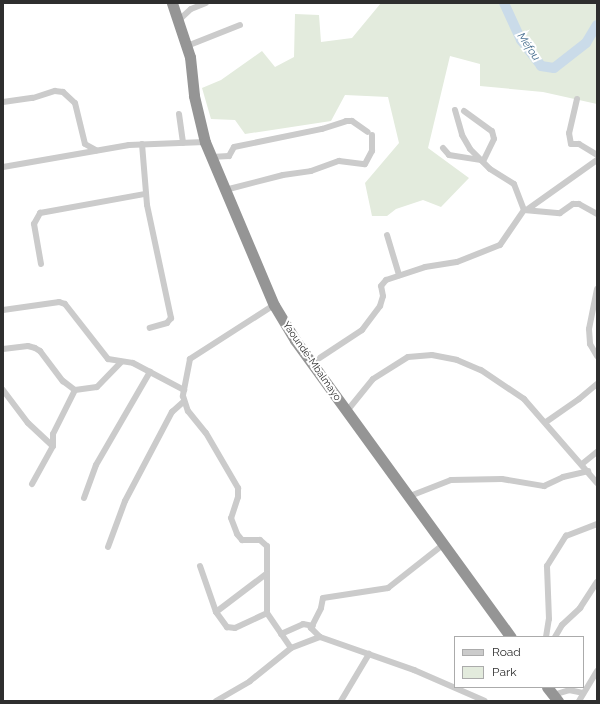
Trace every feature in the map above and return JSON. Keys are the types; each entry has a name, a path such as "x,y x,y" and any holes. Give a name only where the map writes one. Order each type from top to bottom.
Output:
{"highway":[{"name":"Yaoundé-Mbalmayo","path":"172,3 179,20 186,46 194,96 205,142 274,305 312,363 510,636"}],"street":[{"path":"179,20 191,9 206,3"},
{"path":"186,46 240,25"},
{"path":"3,102 34,98 55,91 62,92 75,103 85,144 96,150"},
{"path":"577,99 570,133 571,144 579,144 597,156"},
{"path":"455,110 462,135 481,161 514,184 526,210"},
{"path":"464,111 492,131 494,139 481,161"},
{"path":"179,114 183,143"},
{"path":"211,157 229,156 234,146 322,129 346,120 352,121 370,133 372,151 365,164 339,161 311,171 283,175 225,190"},
{"path":"3,167 96,150 142,144 205,142"},
{"path":"142,144 145,194 171,318 167,323 150,328"},
{"path":"443,148 449,155 481,161"},
{"path":"312,363 362,330 380,306 382,283 425,266 457,262 500,245 526,210 597,160"},
{"path":"41,264 34,224 40,213 145,194"},
{"path":"526,210 560,213 573,204 579,204 597,214"},
{"path":"387,235 399,275"},
{"path":"597,289 589,330 590,344 597,356"},
{"path":"3,310 59,302 65,304 103,356 114,362 133,363 184,390"},
{"path":"274,305 194,356 188,367 184,390 184,402 206,433 238,488 238,496 231,518 237,534 242,540 260,540 267,546 267,614 291,648"},
{"path":"3,349 28,346 35,348 40,351 63,381 75,390 97,387 121,362"},
{"path":"347,412 372,379 408,357 432,355 457,360 487,374 524,399 546,422 597,483"},
{"path":"84,498 96,465 150,372"},
{"path":"546,422 580,399 597,384"},
{"path":"3,390 28,423 53,446"},
{"path":"32,484 53,446 53,434 75,390"},
{"path":"108,547 125,501 172,412 184,402"},
{"path":"582,464 597,452"},
{"path":"410,496 451,480 502,479 544,486 563,477 588,471"},
{"path":"546,636 549,614 547,566 566,536 597,524"},
{"path":"444,544 388,588 323,598 311,628 320,637 369,654 485,701"},
{"path":"200,566 216,612 222,624 235,628 267,614"},
{"path":"216,612 266,574"},
{"path":"556,636 562,625 580,608 597,582"},
{"path":"281,634 303,624 313,626"},
{"path":"216,701 250,681 291,648 320,637"},
{"path":"341,701 369,654"},
{"path":"579,701 597,671"},
{"path":"553,694 569,690 583,693"}],"green space":[{"path":"381,3 597,3 597,104 543,92 480,86 480,64 450,56 428,148 469,178 441,207 423,200 396,209 387,216 372,216 365,183 399,143 388,97 345,95 331,121 245,134 235,120 211,119 202,88 221,80 262,51 275,67 294,57 295,14 319,15 321,42 352,38"}],"waterway":[{"name":"Méfou","path":"504,3 521,40 541,66 554,68 586,43 597,25"}]}
